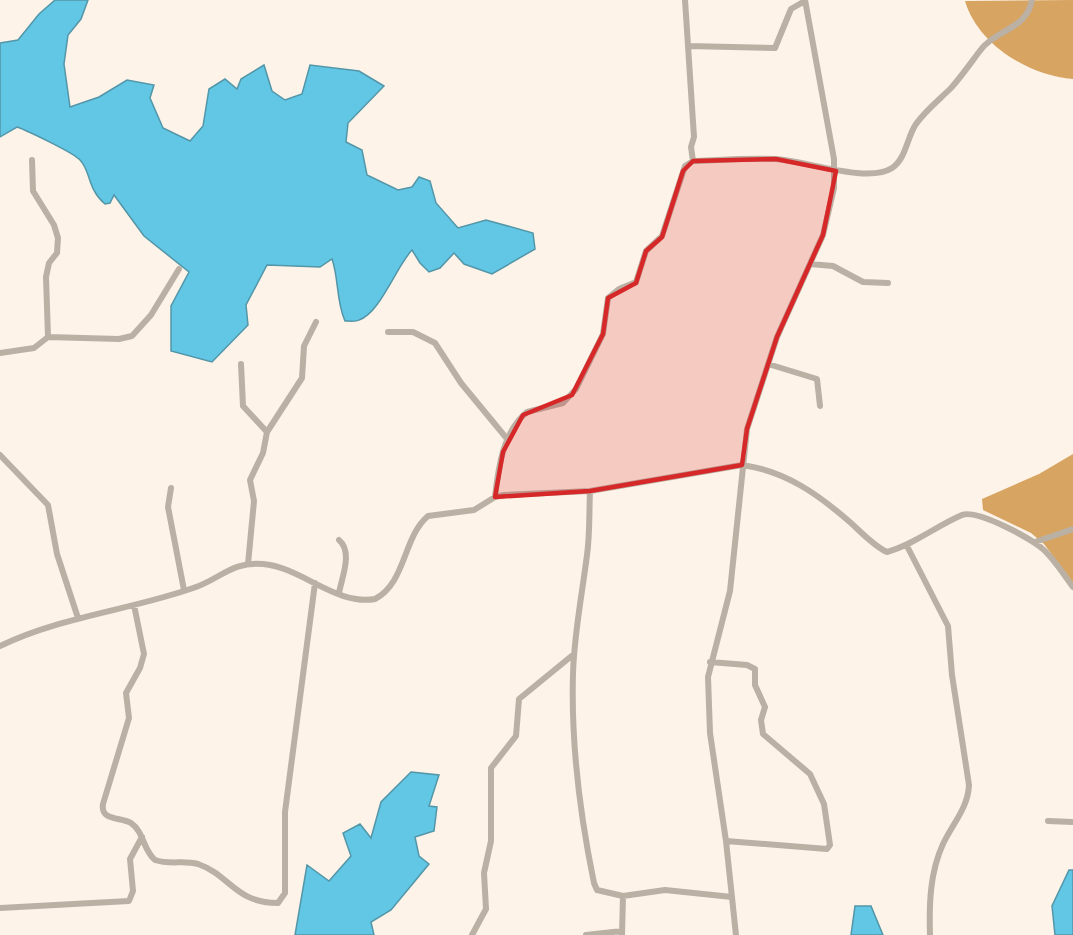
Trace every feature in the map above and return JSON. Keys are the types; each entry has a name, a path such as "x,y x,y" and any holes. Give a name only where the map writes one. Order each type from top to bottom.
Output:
{"street":[{"path":"685,0 694,137 691,147 693,161"},
{"path":"688,46 775,48 791,9 805,0 836,171 826,224 768,364 747,429 730,591 710,662 708,714 726,841 736,935"},
{"path":"495,497 498,471 508,440 527,412 563,403 576,389 603,334 608,298 619,289 636,282 646,251 662,236 682,171 693,161 776,159 836,171 879,172 896,165 915,125 928,109 957,81 987,40 1023,21 1032,0"},
{"path":"32,160 33,191 54,225 58,238 57,253 49,262 46,277 48,337"},
{"path":"810,264 833,266 863,282 888,283"},
{"path":"0,353 34,348 48,337 119,339 132,336 151,315 179,269"},
{"path":"248,564 254,501 250,480 263,453 267,432 302,378 304,346 316,322"},
{"path":"388,332 413,332 435,343 461,383 508,440"},
{"path":"241,364 243,406 267,432"},
{"path":"768,364 817,379 820,406"},
{"path":"0,455 48,505 57,554 78,618"},
{"path":"1,645 78,618 184,590 204,583 222,572 248,564 277,567 339,593 369,600 381,596 398,572 422,521 437,513 474,510 495,497 590,491 742,465 760,468 798,483 817,495 882,550 888,552 907,546 969,514 983,517 1035,542 1055,562 1073,587"},
{"path":"171,488 168,507 184,590"},
{"path":"590,491 587,553 575,653 573,725 584,832 597,890 623,896 665,890 732,897"},
{"path":"1035,542 1073,529"},
{"path":"339,540 346,552 339,593"},
{"path":"907,546 948,626 952,675 969,785 967,801 944,842 934,870 930,935"},
{"path":"134,605 144,654 140,668 126,693 129,718 102,808 108,817 132,824 142,837 145,848 155,860 198,864 251,899 278,903 283,898 285,812 315,583"},
{"path":"472,935 486,909 484,873 491,841 491,768 516,736 519,699 575,653"},
{"path":"710,662 747,665 755,669 755,686 765,707 761,720 763,734 810,774 824,804 830,845 827,849 795,848 726,841"},
{"path":"1048,821 1073,822"},
{"path":"0,908 129,901 133,891 130,859 142,837"},
{"path":"586,935 622,933 623,896"}],"highlighted area":[{"path":"776,159 836,171 823,235 777,337 747,429 742,465 590,491 495,497 503,452 523,415 572,395 603,334 608,298 636,283 646,251 662,237 683,171 693,161"}],"shaded area":[{"path":"1073,0 1073,79 1040,72 1008,55 981,31 965,1"},
{"path":"1073,454 1073,583 1044,544 1031,533 983,510 982,499 1039,474"}],"water":[{"path":"55,0 88,0 81,19 68,35 64,64 70,107 99,97 127,80 154,85 150,98 163,128 190,141 203,126 209,89 225,79 237,89 241,79 264,65 272,91 285,100 302,94 310,65 359,71 384,86 348,123 346,142 362,150 367,175 398,190 412,187 419,177 430,181 436,203 458,228 486,220 533,233 535,249 492,274 464,264 454,253 440,268 429,272 412,250 381,299 367,316 358,321 345,321 332,259 320,267 267,265 246,305 248,325 212,362 171,351 171,306 189,272 144,236 114,195 110,203 105,204 99,198 86,169 76,157 17,127 0,137 0,43 18,40 39,14"},
{"path":"411,772 439,775 429,806 437,807 434,831 415,837 419,856 429,864 391,910 371,922 374,935 295,935 307,865 329,881 351,856 343,833 360,824 371,838 381,802"},
{"path":"1069,870 1073,870 1073,935 1055,935 1052,906"},
{"path":"855,906 871,906 883,935 851,935"}]}
